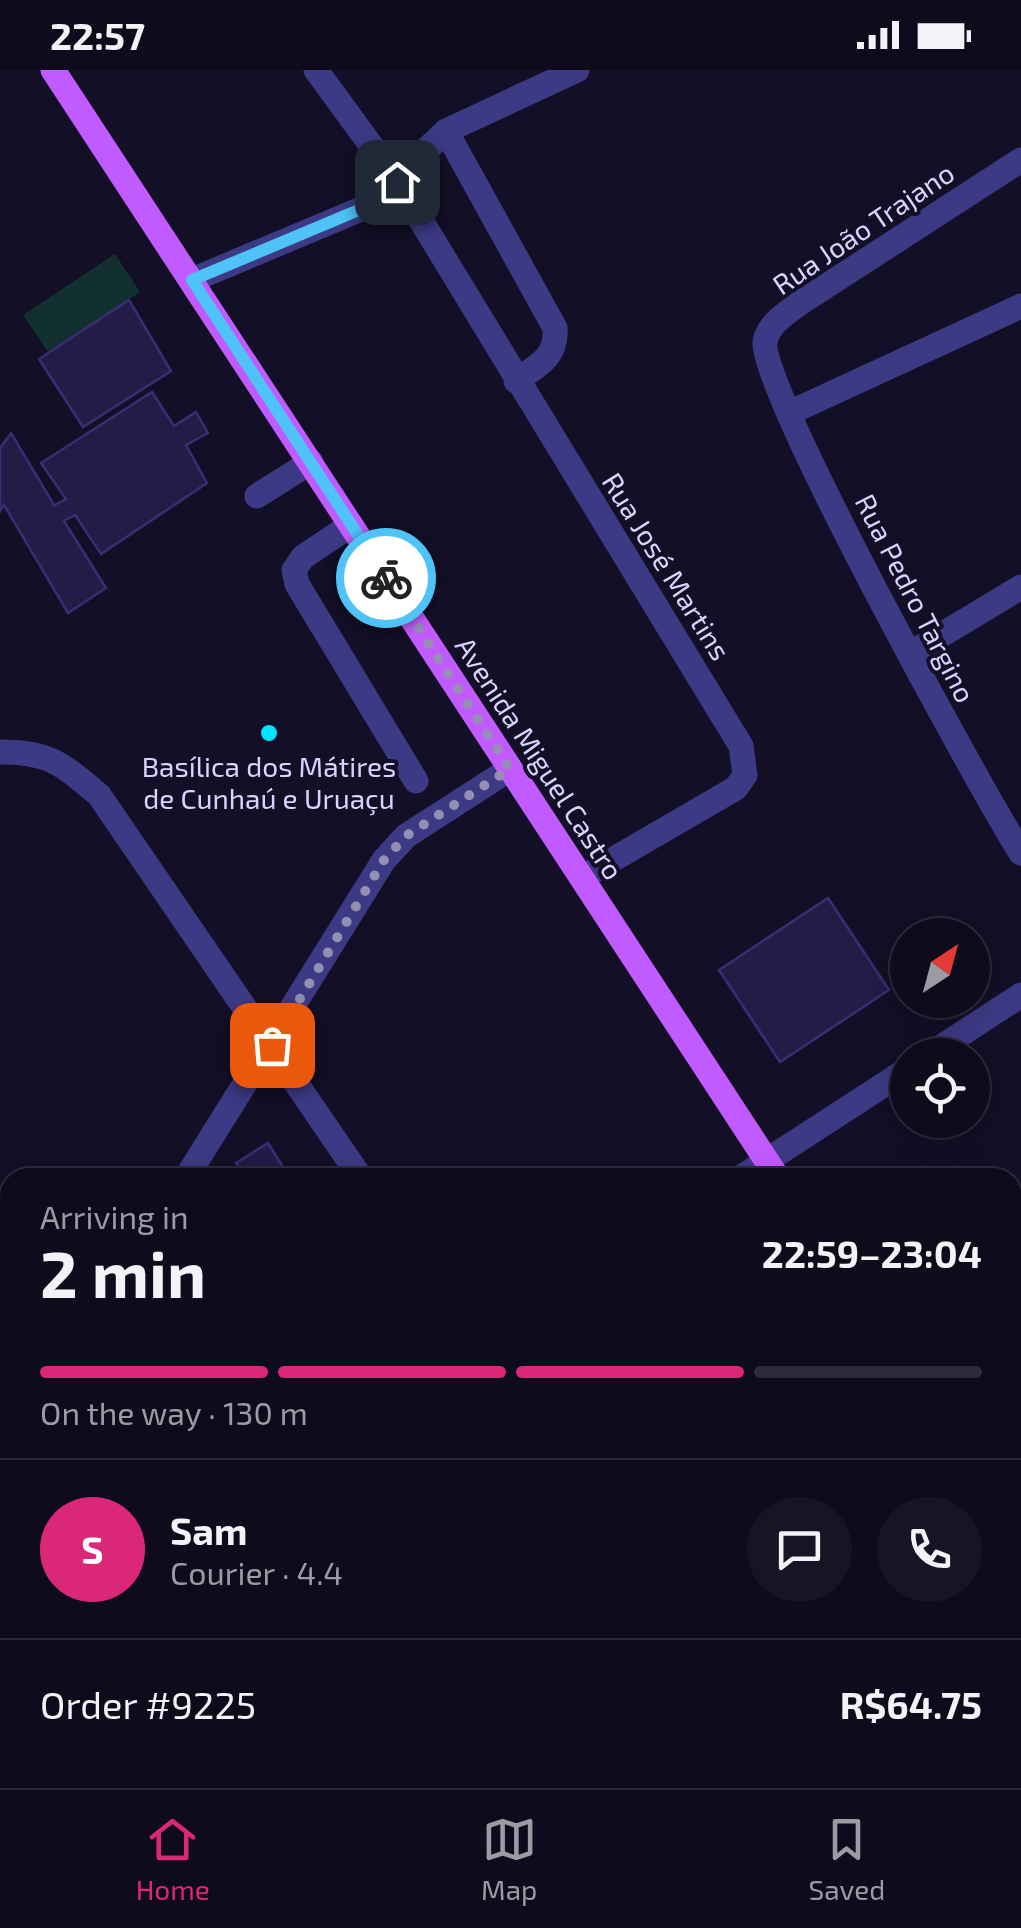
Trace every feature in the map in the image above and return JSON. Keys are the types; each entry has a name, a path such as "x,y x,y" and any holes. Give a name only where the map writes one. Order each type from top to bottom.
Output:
{"main road":[{"name":"Avenida Miguel Castro","path":"53,70 772,1168"}],"street":[{"name":"Rua José Martins","path":"316,70 397,182 728,722 744,761 744,775 736,788 582,877"},
{"path":"192,280 366,207 446,132 576,70"},
{"path":"446,132 555,328 556,344 550,357 516,381"},
{"name":"Rua João Trajano","path":"768,364 764,344 780,319 1021,160"},
{"path":"789,414 1021,306"},
{"name":"Rua Pedro Targino","path":"768,364 789,414 910,654 1021,853"},
{"path":"257,496 310,462"},
{"path":"351,524 303,557 294,570 296,584 416,781"},
{"path":"910,654 1021,587"},
{"path":"0,752 29,751 56,760 99,795 353,1168"},
{"path":"192,1168 384,860 406,836 510,769"},
{"path":"955,1038 1021,995"},
{"path":"774,1168 890,1082"}],"green space":[{"path":"115,254 140,292 49,353 23,315"}],"building":[{"path":"129,300 171,371 83,427 39,359"},
{"path":"152,392 174,426 196,412 208,433 186,445 207,483 101,554 75,515 64,521 106,588 68,613 4,505 0,511 0,448 11,433 54,505 66,499 41,463"},
{"path":"828,898 889,990 780,1062 719,970"},
{"path":"268,1143 284,1168 239,1168 236,1163"}],"way so far":[{"path":"272,1045 384,860 406,836 510,769 386,578"}],"place":[{"name":"Basílica dos Mátires de Cunhaú e Uruaçu","path":"269,733"}],"route":[{"path":"386,578 192,280 366,207 397,182"}]}
